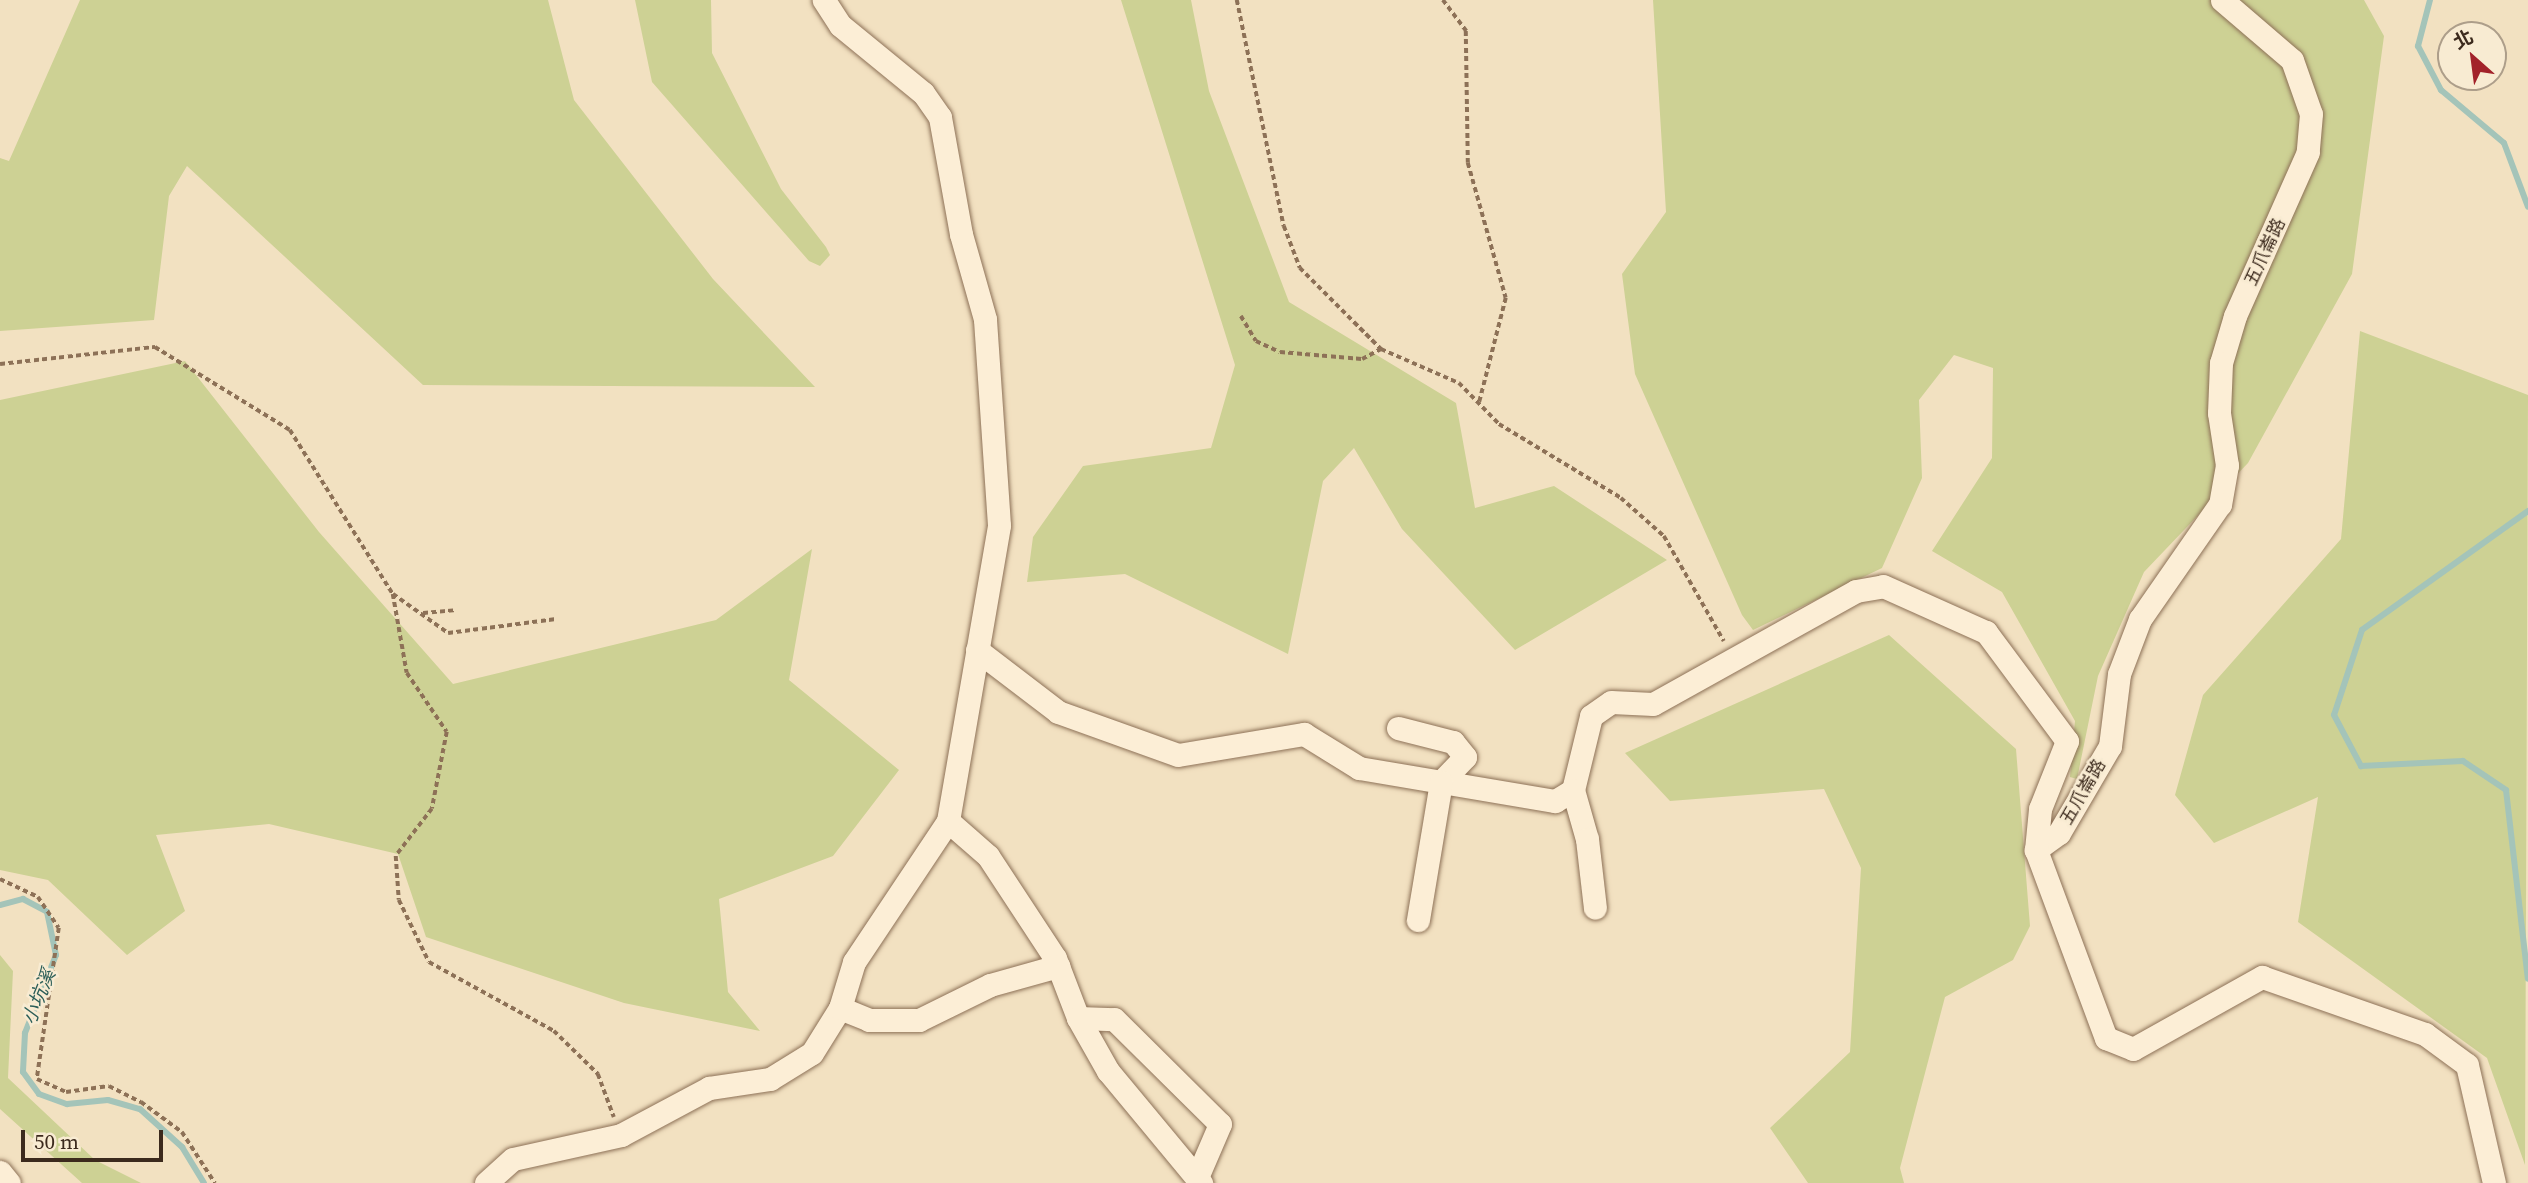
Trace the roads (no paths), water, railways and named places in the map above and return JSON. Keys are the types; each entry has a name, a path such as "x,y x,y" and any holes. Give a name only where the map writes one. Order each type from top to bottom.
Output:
{"street":[{"path":"486,1183 513,1159 621,1135 709,1088 771,1079 812,1053 840,1008 854,962 948,821 999,525 985,319 961,234 950,148 940,117 922,93 839,25 824,0"},
{"name":"五爪崙路","path":"2036,850 2059,833 2110,746 2119,674 2140,619 2220,504 2227,465 2218,413 2221,362 2235,316 2308,152 2311,114 2292,60 2222,0"},
{"path":"1595,908 1587,839 1573,790 1591,716 1611,702 1653,704 1856,591 1883,586 1986,632 2067,741 2040,809 2036,850 2106,1038 2133,1049 2262,977 2425,1034 2467,1065 2494,1183"},
{"path":"977,650 1058,712 1178,755 1304,734 1359,768 1555,801 1573,790"},
{"path":"1398,728 1453,742 1465,757 1441,782 1418,920"},
{"path":"948,821 988,856 1058,966 1077,1018 1130,1103 1200,1179 1220,1124 1114,1019 1077,1018"},
{"path":"840,1008 869,1020 919,1020 989,985 1058,966"},
{"path":"0,1172 9,1183"}],"waterway":[{"path":"2430,0 2418,46 2441,90 2504,143 2528,207"},
{"path":"2528,511 2362,630 2334,715 2361,766 2463,761 2506,790 2528,979"},
{"name":"小坑溪","path":"0,905 23,899 47,912 56,955 25,1033 23,1072 39,1094 67,1104 108,1100 140,1109 182,1147 204,1183"}]}
